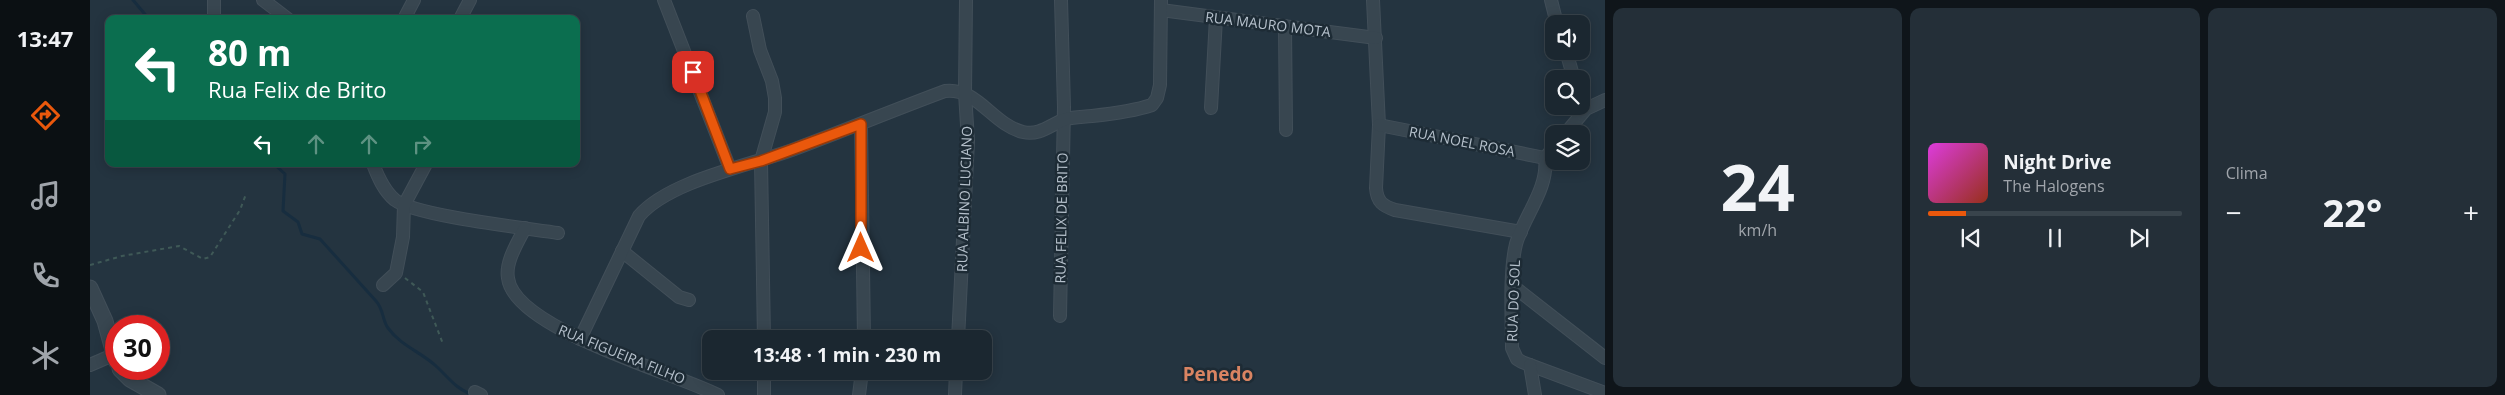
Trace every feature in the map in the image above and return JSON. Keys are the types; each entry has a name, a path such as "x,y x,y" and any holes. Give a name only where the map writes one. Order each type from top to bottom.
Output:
{"street":[{"path":"214,0 214,15"},
{"path":"263,0 283,15"},
{"path":"406,15 414,0"},
{"path":"462,15 470,0"},
{"path":"664,0 730,169"},
{"name":"RUA ALBINO LUCIANO","path":"958,330 968,150 965,93 966,0"},
{"name":"RUA FELIX DE BRITO","path":"1060,316 1067,119 1061,0"},
{"path":"1373,0 1378,125 1376,188 1377,196 1382,204 1395,210 1521,232"},
{"path":"1551,0 1555,15"},
{"path":"580,339 639,216 649,204 665,195 730,169 761,161 945,90 955,89 965,93 1011,127 1024,132 1035,133 1067,119 1136,109 1156,101 1160,85 1161,5"},
{"name":"RUA MAURO MOTA","path":"1161,5 1216,18 1376,38"},
{"path":"753,16 760,50 772,81 775,98 775,112 761,161 764,330"},
{"path":"1211,108 1216,18"},
{"path":"1286,26 1286,130"},
{"path":"1590,107 1605,100"},
{"path":"1573,125 1581,115"},
{"path":"861,124 864,330"},
{"name":"RUA NOEL ROSA","path":"1378,125 1545,158"},
{"path":"376,167 386,190 395,200 404,204 442,214 558,233"},
{"path":"383,285 396,273 403,237 404,204 424,167"},
{"name":"RUA DO SOL","path":"1530,365 1517,359 1512,348 1513,264 1521,232 1546,170"},
{"name":"RUA FIGUEIRA FILHO","path":"525,228 509,266 507,277 515,294 533,312 551,325 580,339 718,395"},
{"path":"622,251 679,297 689,300"},
{"path":"1513,286 1605,358"},
{"path":"90,288 105,321"},
{"path":"90,365 105,361"},
{"path":"1530,365 1605,393"},
{"path":"1530,365 1536,395"},
{"path":"134,380 158,395"},
{"path":"764,380 764,395"},
{"path":"859,395 861,380"},
{"path":"955,395 956,380"}],"path":[{"path":"90,265 122,256 179,246 202,259 210,257 240,210 246,194"},
{"path":"396,273 423,292 443,344"}],"waterway":[{"path":"133,0 146,15"},
{"path":"277,167 285,174 283,211 298,222 302,234 320,239 376,301 386,325 393,334 430,361 456,386 472,395"}],"district":[{"name":"Penedo","path":"1218,374"}],"route":[{"path":"693,72 730,169 761,161 861,124 861,248"}]}
